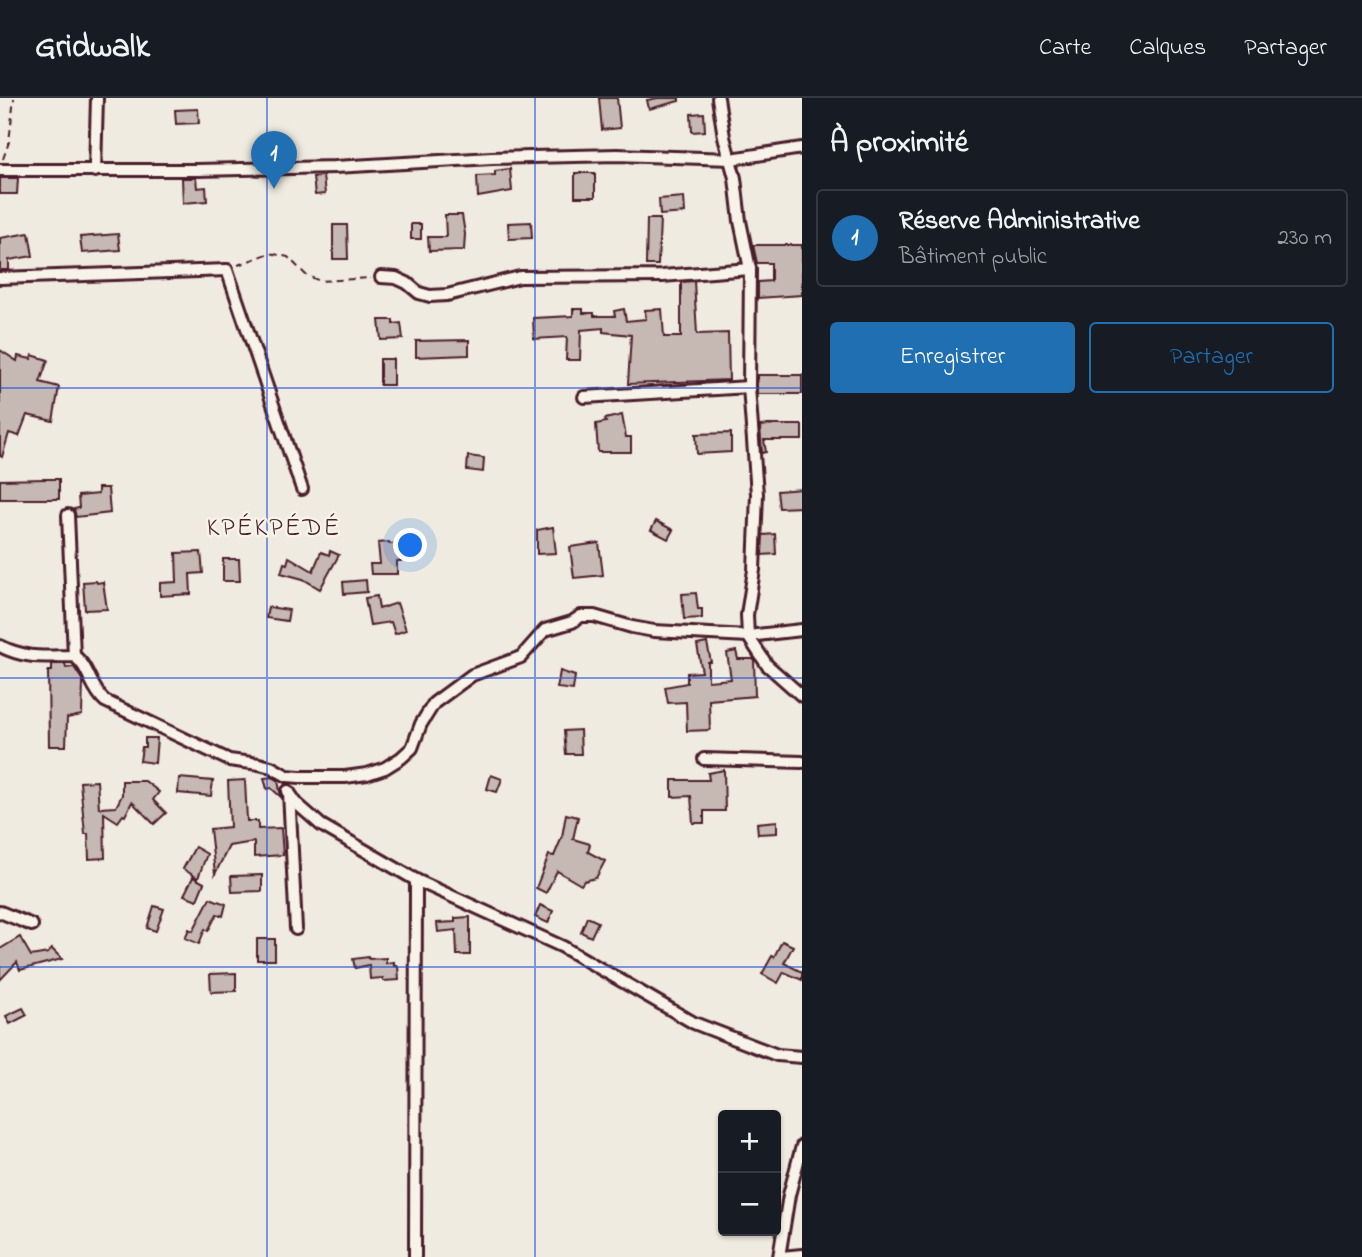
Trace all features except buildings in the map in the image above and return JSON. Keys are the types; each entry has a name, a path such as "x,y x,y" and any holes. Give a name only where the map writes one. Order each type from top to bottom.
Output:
{"street":[{"path":"95,171 97,98"},
{"path":"718,98 750,268 749,387 757,495 754,570 747,615 748,636 767,665 802,696"},
{"path":"0,168 95,171 335,167 492,158 617,155 731,159 802,148"},
{"path":"381,277 396,278 419,293 430,296 447,295 520,277 662,276 750,268"},
{"path":"0,278 227,270 302,489"},
{"path":"584,397 749,387"},
{"path":"68,515 74,656"},
{"path":"0,646 33,657 74,656 83,663 92,686 105,701 216,755 271,767 287,776 345,777 385,768 401,758 412,748 421,724 434,703 472,675 521,657 545,630 572,622 581,615 654,631 748,636 802,630"},
{"path":"704,759 802,762"},
{"path":"287,776 296,929"},
{"path":"288,791 297,804 321,825 416,880 563,947 694,1023 777,1055 797,1057 802,1067"},
{"path":"415,1257 416,880"},
{"path":"0,912 32,925"},
{"path":"802,1146 789,1195 780,1257 802,1255"}],"path":[{"path":"0,168 9,142 14,98"},
{"path":"224,271 270,253 288,257 306,275 320,281 381,277"}],"place":[{"name":"Réserve Administrative","path":"274,189"}],"district":[{"name":"KPÉKPÉDÉ","path":"274,526"}]}
